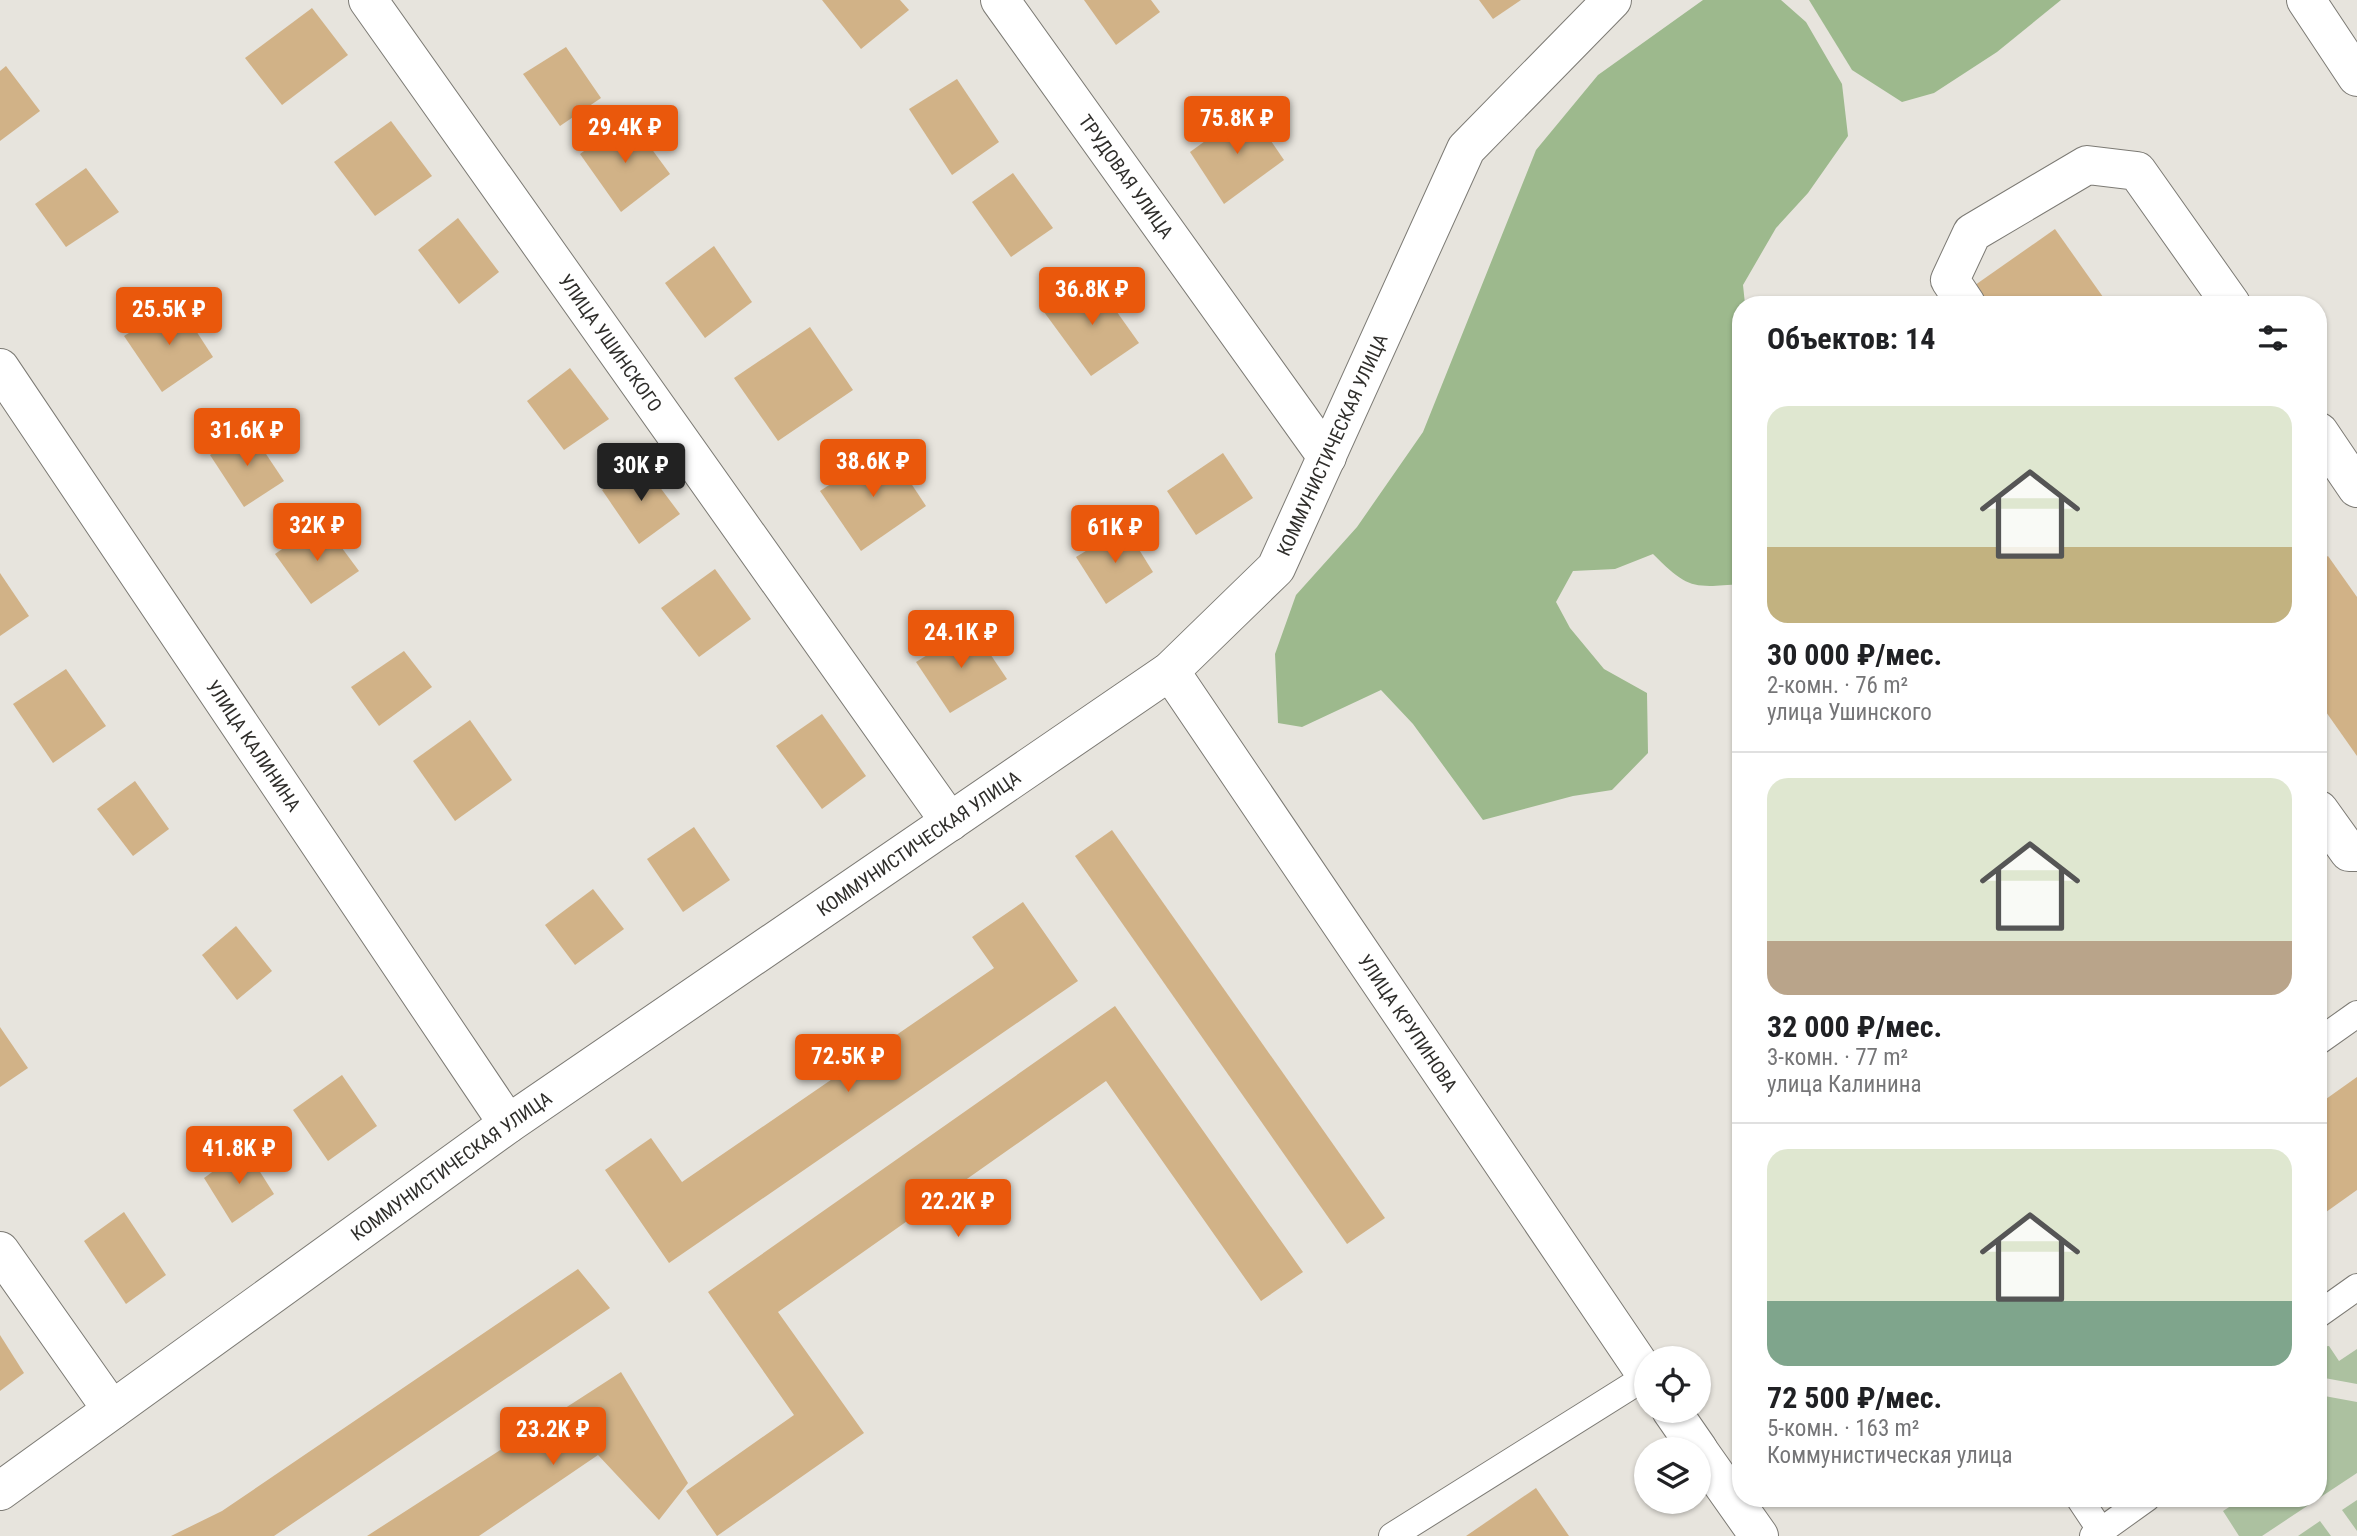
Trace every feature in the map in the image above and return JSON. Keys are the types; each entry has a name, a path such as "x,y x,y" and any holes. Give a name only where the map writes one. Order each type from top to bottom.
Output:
{"street":[{"name":"УЛИЦА УШИНСКОГО","path":"368,0 950,822"},
{"name":"ТРУДОВАЯ УЛИЦА","path":"1000,0 1327,457"},
{"name":"КОММУНИСТИЧЕСКАЯ УЛИЦА","path":"0,1491 508,1124 1170,671 1276,568 1466,149 1612,0"},
{"path":"2306,0 2357,76"},
{"path":"1961,296 1950,280 1972,233 2087,164 2137,171 2225,296"},
{"name":"УЛИЦА КАЛИНИНА","path":"0,368 508,1124"},
{"path":"2327,444 2357,488"},
{"name":"УЛИЦА КРУПИНОВА","path":"1170,671 1634,1357"},
{"path":"2327,821 2349,852 2357,852"},
{"path":"0,1251 112,1410"},
{"path":"1711,1468 1732,1498"},
{"path":"1738,1507 1759,1536"}],"lane":[{"path":"2327,1035 2357,1014"},
{"path":"2327,1308 2357,1287"},
{"path":"1392,1536 1634,1384"},
{"path":"2084,1507 2097,1533 2134,1507"}],"green space":[{"path":"1703,0 1781,0 1806,22 1842,84 1848,136 1808,193 1776,228 1743,285 1744,296 1732,296 1732,585 1692,584 1675,574 1653,554 1615,569 1573,571 1556,602 1570,628 1604,669 1647,693 1648,753 1612,790 1573,796 1483,820 1413,724 1381,690 1302,727 1278,723 1275,654 1296,595 1357,527 1423,432 1536,150 1598,75"},
{"path":"1809,0 2061,0 1997,52 1934,93 1902,102 1852,70"},
{"path":"2327,1346 2339,1361 2357,1349 2357,1384 2327,1378"},
{"path":"2327,1396 2357,1402 2357,1473 2327,1493"},
{"path":"2357,1500 2357,1531 2342,1510"},
{"path":"2229,1507 2306,1507 2262,1536 2239,1536 2223,1511"},
{"path":"2320,1521 2331,1536 2298,1536"}],"building":[{"path":"822,0 900,0 909,10 861,49"},
{"path":"1084,0 1151,0 1160,12 1116,45"},
{"path":"1479,0 1521,0 1493,19"},
{"path":"312,8 348,55 282,105 245,58"},
{"path":"566,47 601,98 560,126 523,74"},
{"path":"6,66 40,111 0,141 0,71"},
{"path":"957,79 999,142 952,175 909,109"},
{"path":"1249,109 1284,160 1224,204 1190,152"},
{"path":"629,118 670,174 621,212 580,154"},
{"path":"391,121 432,176 375,216 334,162"},
{"path":"86,168 119,212 66,247 35,204"},
{"path":"1013,173 1053,228 1011,257 972,202"},
{"path":"458,218 499,272 459,304 418,250"},
{"path":"2055,229 2102,296 1973,296 1968,290"},
{"path":"714,246 752,302 705,338 665,283"},
{"path":"1092,277 1139,343 1091,376 1044,312"},
{"path":"178,303 213,357 162,392 124,336"},
{"path":"810,327 853,390 778,441 734,378"},
{"path":"570,368 609,419 564,450 527,401"},
{"path":"250,430 284,481 244,507 210,455"},
{"path":"887,447 926,506 861,551 820,491"},
{"path":"1223,453 1253,498 1196,535 1167,491"},
{"path":"641,462 680,514 639,544 602,490"},
{"path":"322,521 359,571 311,604 275,554"},
{"path":"1125,527 1153,572 1106,604 1076,557"},
{"path":"2327,557 2357,597 2357,756 2327,713"},
{"path":"715,569 751,619 699,657 661,608"},
{"path":"0,573 29,616 0,636"},
{"path":"972,627 1007,679 950,713 916,662"},
{"path":"404,651 432,687 379,726 351,687"},
{"path":"66,669 106,726 53,763 13,704"},
{"path":"822,714 866,776 822,809 776,746"},
{"path":"470,720 512,780 455,821 413,761"},
{"path":"135,781 169,829 133,856 97,809"},
{"path":"694,827 730,880 683,912 647,859"},
{"path":"1112,830 1385,1218 1347,1244 1075,856"},
{"path":"593,889 624,929 575,965 545,925"},
{"path":"1023,902 1078,981 669,1263 605,1170 651,1138 682,1182 994,968 972,937"},
{"path":"236,926 272,971 237,1000 202,955"},
{"path":"1115,1006 1303,1272 1261,1301 1106,1081 778,1312 864,1433 717,1536 686,1491 794,1415 708,1292"},
{"path":"0,1027 28,1068 0,1087"},
{"path":"342,1075 377,1126 328,1161 293,1110"},
{"path":"2357,1077 2357,1190 2327,1211 2327,1098"},
{"path":"245,1148 274,1194 232,1223 204,1178"},
{"path":"124,1212 166,1275 126,1304 84,1241"},
{"path":"578,1269 610,1308 274,1536 171,1536 222,1511"},
{"path":"0,1335 24,1373 0,1391"},
{"path":"621,1372 688,1483 659,1520 598,1455 479,1536 367,1536"},
{"path":"1536,1488 1569,1536 1466,1536"}]}
